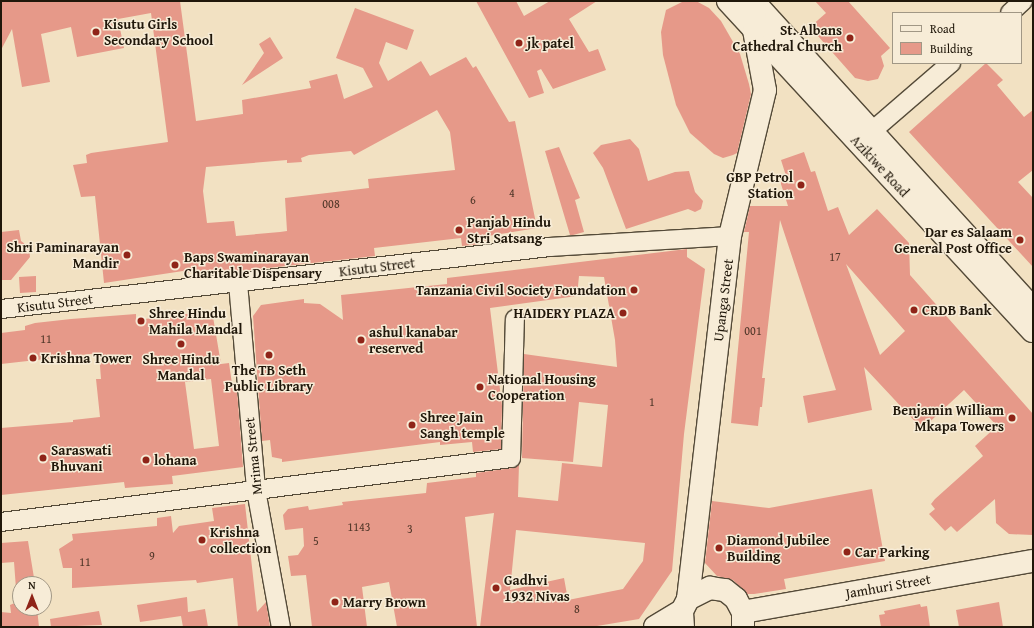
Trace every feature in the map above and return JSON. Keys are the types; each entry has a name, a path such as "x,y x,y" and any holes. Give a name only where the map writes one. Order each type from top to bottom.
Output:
{"street":[{"name":"Azikiwe Road","path":"728,1 1033,331"},
{"path":"1011,12 1024,1"},
{"name":"Azikiwe Road","path":"754,3 1033,309"},
{"name":"Upanga Street","path":"684,612 693,555 730,236 765,90 754,30 754,3"},
{"path":"871,132 950,64"},
{"path":"765,90 770,85 784,84 809,89"},
{"name":"Kisutu Street","path":"1,309 550,247 730,236"},
{"name":"Mrima Street","path":"238,283 256,490 281,627"},
{"path":"1,522 511,458 515,319"},
{"path":"693,555 701,576 710,588 725,590 736,599 743,619"},
{"name":"Jamhuri Street","path":"743,619 1033,561"},
{"path":"655,627 684,612 710,588"}],"building":[{"path":"1,1 180,1 196,121 243,114 242,100 311,88 309,81 337,74 344,99 373,87 363,68 336,58 355,8 414,30 407,50 386,42 379,63 388,81 421,61 430,76 466,57 473,68 476,66 509,122 515,121 537,228 488,236 489,243 462,246 461,238 374,248 375,256 204,275 204,271 183,273 183,271 104,283 95,196 81,197 73,165 87,163 86,155 91,153 168,142 151,13 118,19 124,48 77,57 71,27 41,34 50,82 22,87 12,29 1,50","holes":["437,110 450,132 455,170 368,179 369,188 285,198 287,231 236,236 234,221 207,223 203,191 206,167 287,160 287,163 302,162 301,158 309,155 351,151 354,155"]},
{"path":"476,1 516,1 524,16 550,1 597,1 569,19 589,52 598,49 606,70 553,89 541,69 537,71 544,93 529,98"},
{"path":"684,1 696,1 709,8 721,21 740,54 749,84 751,94 737,153 723,158 714,154 690,133 676,105 663,55 661,32 666,10"},
{"name":"St. Albans Cathedral Church","path":"815,1 848,1 890,48 881,56 884,66 878,79 868,81 855,78 810,27 826,13"},
{"path":"270,37 283,58 242,85 264,53 259,44"},
{"path":"985,64 987,64 1003,80 997,85 1024,117 1033,110 1033,170 1018,182 1033,198 1033,267 909,132"},
{"path":"630,139 639,149 648,181 675,172 689,171 695,192 703,201 701,209 695,212 688,209 626,229 603,168 593,153 601,145"},
{"path":"559,147 580,198 575,200 584,232 573,235 570,235 545,151"},
{"path":"804,152 811,172 815,171 828,211 838,207 849,235 877,209 909,243 910,275 1033,414 1033,535 1009,534 996,523 995,499 957,532 951,526 945,531 929,514 935,509 931,504 935,499 983,456 975,446 997,426 964,390 922,429 864,367 872,410 808,423 803,396 836,390 780,220 762,378 765,378 762,407 760,407 758,426 731,423 749,232 744,232 750,206 788,206 780,181 787,179 781,160","holes":["846,264 905,331 880,355"]},
{"path":"19,230 21,241 29,247 30,257 11,280 1,280 1,232"},
{"path":"687,249 687,257 705,269 684,434 672,571 639,619 591,627 480,627 494,513 465,517 477,627 397,627 389,582 362,587 367,627 312,627 306,575 291,576 288,556 298,555 304,546 303,528 285,530 283,515 288,509 308,506 309,510 343,505 342,502 426,493 427,483 476,477 476,473 512,468 519,464 518,497 558,501 562,463 602,467 608,405 579,402 573,462 522,458 524,354 617,367 615,340 604,277 579,276 577,296 490,308 502,406 501,449 473,452 472,442 440,445 440,442 282,462 282,459 272,457 270,440 262,441 253,316 261,305 304,299 304,303 320,304 343,320 341,295 447,284 447,278","holes":["516,530 645,543 643,561 623,589 568,600 564,578 510,590"]},
{"path":"36,276 36,292 20,293 19,277"},
{"path":"212,311 221,364 229,363 233,391 237,390 243,467 172,476 173,484 125,488 124,482 1,495 1,428 73,422 73,420 100,417 96,379 101,379 99,353 1,364 1,333 25,330 25,326 35,323 71,319 136,314 136,320","holes":["211,379 219,446 194,449 185,382"]},
{"path":"872,489 885,561 784,579 786,589 754,594 747,594 733,580 717,576 705,563 712,501 769,508"},
{"path":"245,504 257,612 266,602 270,627 238,627 233,578 197,583 196,580 72,588 72,568 63,568 59,549 73,540 72,534 157,526 157,518 171,516 173,533 179,526 214,521 212,508"},
{"path":"28,541 34,576 15,576 14,562 1,563 1,543"},
{"path":"187,597 188,612 205,609 208,627 183,627 181,616 140,622 137,605"},
{"path":"999,602 1003,627 959,627 956,610"},
{"path":"12,604 12,616 38,616 39,627 1,627 1,612 11,613 10,605"},
{"path":"920,604 921,607 927,606 930,627 881,627 879,615 885,614 884,611"},
{"path":"99,611 102,625 51,627 50,619"}],"place":[{"name":"Kisutu Girls Secondary School","path":"96,32"},
{"name":"St. Albans Cathedral Church","path":"850,38"},
{"name":"jk patel","path":"519,43"},
{"name":"GBP Petrol Station","path":"801,185"},
{"name":"Panjab Hindu Stri Satsang","path":"459,230"},
{"name":"Dar es Salaam General Post Office","path":"1020,240"},
{"name":"Shri Paminarayan Mandir","path":"127,255"},
{"name":"Baps Swaminarayan Charitable Dispensary","path":"175,265"},
{"name":"Tanzania Civil Society Foundation","path":"634,290"},
{"name":"CRDB Bank","path":"914,310"},
{"name":"HAIDERY PLAZA","path":"623,313"},
{"name":"Shree Hindu Mahila Mandal","path":"141,321"},
{"name":"ashul kanabar reserved","path":"361,340"},
{"name":"Shree Hindu Mandal","path":"181,344"},
{"name":"The TB Seth Public Library","path":"269,355"},
{"name":"Krishna Tower","path":"33,358"},
{"name":"National Housing Cooperation","path":"480,387"},
{"name":"Benjamin William Mkapa Towers","path":"1012,418"},
{"name":"Shree Jain Sangh temple","path":"412,425"},
{"name":"Saraswati Bhuvani","path":"43,458"},
{"name":"lohana","path":"146,460"},
{"name":"Krishna collection","path":"202,540"},
{"name":"Diamond Jubilee Building","path":"719,548"},
{"name":"Car Parking","path":"847,552"},
{"name":"Gadhvi 1932 Nivas","path":"496,588"},
{"name":"Marry Brown","path":"335,602"}]}
